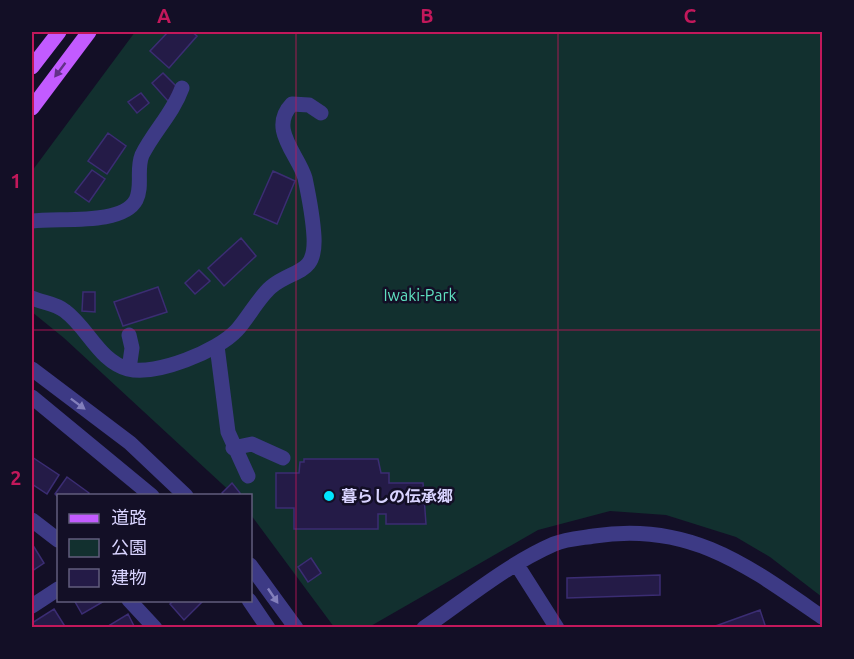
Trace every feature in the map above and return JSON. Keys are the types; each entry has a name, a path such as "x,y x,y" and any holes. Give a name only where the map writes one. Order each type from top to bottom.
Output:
{"main road":[{"path":"32,67 59,32"},
{"path":"32,108 90,32"}],"street":[{"path":"32,221 117,216 130,209 137,198 140,186 138,165 143,153 175,107 182,88"},
{"path":"32,298 53,304 66,311 105,355 117,365 129,369 169,364 217,346 237,331 270,288 301,272 309,264 314,253 308,193 304,176 287,143 284,119 286,110 292,104 309,105 321,113"},
{"path":"129,335 132,348 129,369"},
{"path":"217,346 228,432 233,448 248,476"},
{"path":"32,369 130,443 185,494"},
{"path":"32,397 151,494"},
{"path":"233,448 252,444 283,458"},
{"path":"32,520 57,539"},
{"path":"424,627 517,565 556,543 611,534 667,535 723,553 748,566 822,617"},
{"path":"517,565 557,627"},
{"path":"252,568 296,627"},
{"path":"32,606 57,590"},
{"path":"131,602 155,627"},
{"path":"250,602 268,627"}],"green space":[{"name":"Iwaki-Park","path":"135,32 822,32 822,597 770,557 736,537 666,515 610,511 538,530 369,627 334,627 252,516 252,494 233,494 64,338 32,312 32,171"}],"building":[{"path":"168,32 192,32 197,36 169,68 150,51"},
{"path":"163,73 180,90 168,101 152,83"},
{"path":"141,93 149,103 137,113 128,102"},
{"path":"108,133 126,146 107,174 88,161"},
{"path":"92,170 105,179 89,202 75,192"},
{"path":"273,171 295,181 277,224 254,214"},
{"path":"241,238 256,256 224,286 208,268"},
{"path":"199,270 210,281 195,294 185,283"},
{"path":"158,287 167,312 123,326 114,302"},
{"path":"83,292 95,292 95,312 82,311"},
{"path":"32,457 59,475 47,494 32,484"},
{"path":"304,459 378,459 381,473 389,473 389,483 423,483 426,524 386,524 386,514 378,514 378,529 294,529 294,508 276,508 276,473 299,473 300,462 304,462"},
{"path":"67,477 89,493 57,494 57,496 55,494"},
{"path":"232,483 240,494 223,494"},
{"path":"34,547 44,563 32,571 32,549"},
{"path":"311,558 321,573 308,582 298,567"},
{"path":"660,575 660,595 567,598 567,578"},
{"path":"75,602 103,602 82,614"},
{"path":"172,602 202,602 184,620 170,604"},
{"path":"54,609 66,628 32,628 32,623"},
{"path":"760,610 766,628 710,628"},
{"path":"128,614 135,628 105,628"}],"place":[{"name":"暮らしの伝承郷","path":"329,496"}]}
